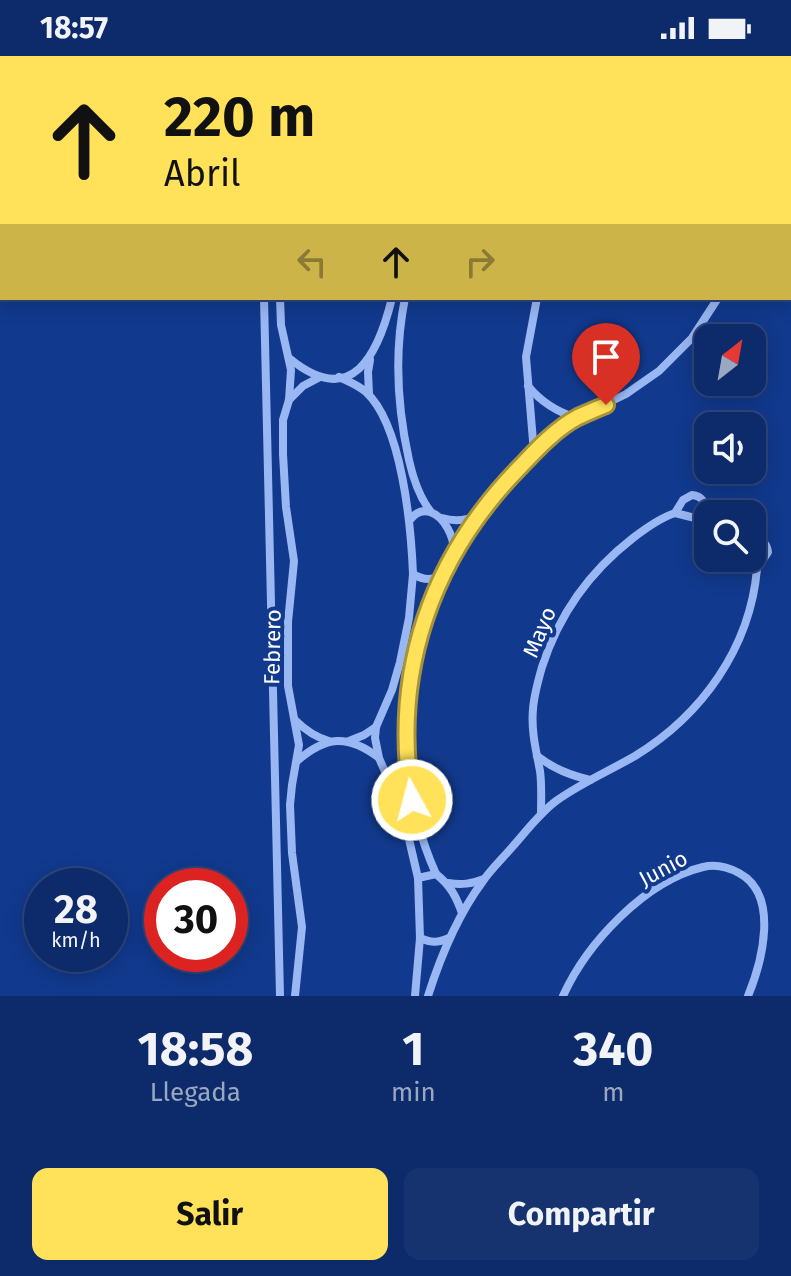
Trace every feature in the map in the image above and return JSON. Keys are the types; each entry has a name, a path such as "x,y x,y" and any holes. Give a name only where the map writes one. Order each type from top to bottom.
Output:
{"street":[{"path":"264,300 280,996"},
{"name":"Febrero","path":"280,300 281,325 291,370 289,400 283,420 283,454 286,507 294,561 288,622 289,696 299,745 292,785 290,835 302,927 295,996"},
{"path":"369,394 371,356 391,300"},
{"path":"405,300 400,329 398,388 401,422 420,494 431,512"},
{"path":"534,453 526,357 537,300"},
{"path":"462,913 457,898 448,883 436,874 425,851 410,787 408,694 426,612 441,576 501,486 534,453 577,418 626,394 659,371 692,338 717,300"},
{"path":"384,326 400,329"},
{"path":"288,357 320,377 339,377 353,373 371,356"},
{"path":"289,400 303,386 320,377"},
{"path":"339,377 369,394 388,427 410,520 413,574 409,618 392,690 376,727 375,746 394,792 418,878 420,938 415,996"},
{"path":"527,385 549,406 577,418"},
{"path":"388,427 401,422"},
{"path":"410,520 421,511 452,521 464,521 479,515"},
{"name":"Mayo","path":"541,814 541,784 532,734 533,706 548,651 565,614 585,583 642,531 675,513"},
{"path":"442,518 455,553"},
{"path":"428,996 449,938 462,913 485,878 541,814 565,795 656,743 691,713 704,697 736,646 752,598 756,572"},
{"path":"413,574 431,580 441,576"},
{"path":"392,690 408,694"},
{"path":"294,719 313,735 329,741 349,741 376,727"},
{"path":"297,761 310,750 329,741"},
{"path":"349,741 379,758"},
{"path":"537,756 570,775 590,780"},
{"path":"394,792 410,787"},
{"name":"Junio","path":"563,996 594,945 623,914 672,880 706,866 715,866 744,876 757,892 761,903 764,917 762,948 748,996"},
{"path":"418,878 436,874"},
{"path":"448,883 473,884 485,878"},
{"path":"420,938 429,942 449,938"}],"route":[{"path":"412,800 408,776 408,694 426,612 441,576 484,507 501,486 564,427 606,405"}]}
